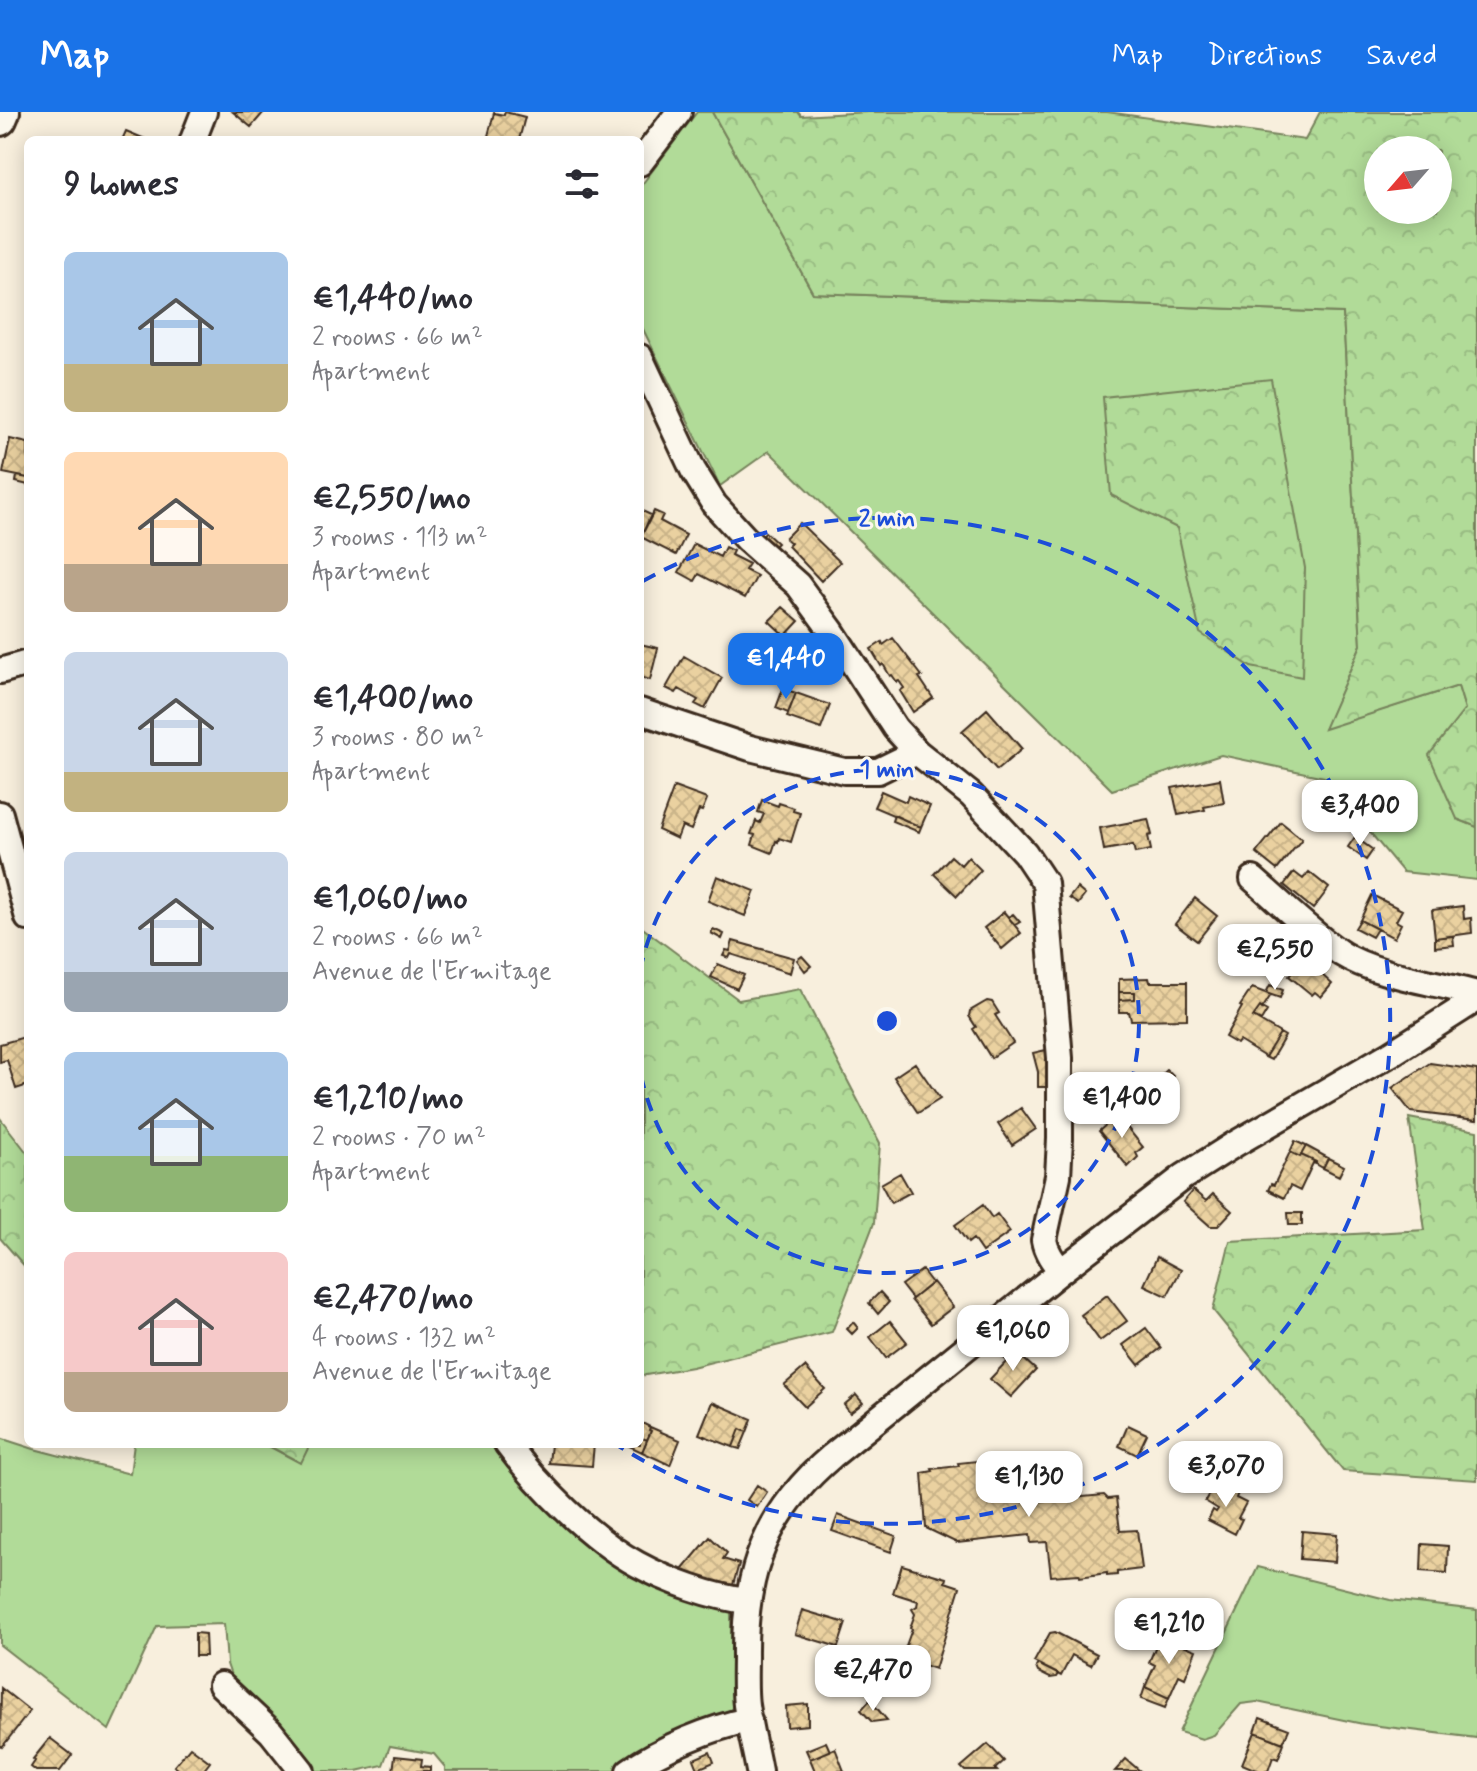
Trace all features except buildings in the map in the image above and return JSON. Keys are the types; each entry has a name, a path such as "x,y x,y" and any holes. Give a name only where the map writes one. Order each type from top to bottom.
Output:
{"main road":[{"path":"0,119 3,112"}],"street":[{"path":"195,136 204,112"},
{"path":"644,158 679,112"},
{"path":"644,366 687,458 714,504 746,539 798,585 895,728 917,752 971,795 1025,853 1045,883 1060,1058 1060,1139 1058,1176 1044,1240 1050,1256 1061,1271"},
{"path":"0,671 24,664"},
{"path":"644,712 750,748 844,771 878,771 917,752"},
{"path":"0,814 24,903"},
{"path":"1253,879 1309,929 1343,954 1369,966 1477,997"},
{"path":"759,1771 745,1696 747,1601 751,1579 767,1538 777,1518 803,1483 832,1456 1158,1196 1209,1160 1341,1085 1477,997"},
{"path":"510,1448 576,1518 636,1564 680,1583 747,1601"},
{"path":"221,1685 271,1732 302,1771"},
{"path":"629,1771 718,1728 749,1720"}],"green space":[{"path":"697,112 712,112 813,293 1343,313 1361,645 1325,728 1458,686 1465,709 1457,819 1477,827 1477,880 1403,872 1324,777 1221,755 1112,790 769,451 720,486 644,331 644,182"},
{"path":"712,112 798,112 801,116 868,112 1107,112 1305,140 1320,112 1477,112 1477,827 1457,819 1429,755 1465,709 1458,686 1324,729 1361,645 1343,313 813,293"},
{"path":"1271,379 1305,568 1302,677 1251,667 1200,633 1177,528 1111,495 1103,397"},
{"path":"644,929 739,1000 800,989 880,1143 874,1223 832,1332 692,1367 644,1375"},
{"path":"0,1118 24,1149 24,1265 0,1238"},
{"path":"1409,1118 1477,1131 1477,1480 1343,1471 1213,1310 1230,1241 1425,1230"},
{"path":"0,1438 24,1448 130,1474 133,1448 272,1448 300,1463 308,1448 495,1448 608,1556 731,1612 732,1708 725,1717 617,1771 445,1771 434,1754 390,1746 383,1765 356,1771 312,1771 236,1690 227,1664 224,1624 157,1626 109,1730 0,1645"},
{"path":"273,1448 308,1448 301,1463"},
{"path":"1258,1567 1390,1600 1477,1610 1477,1738 1363,1724 1257,1702 1241,1704 1214,1735 1202,1739 1179,1732"}]}
